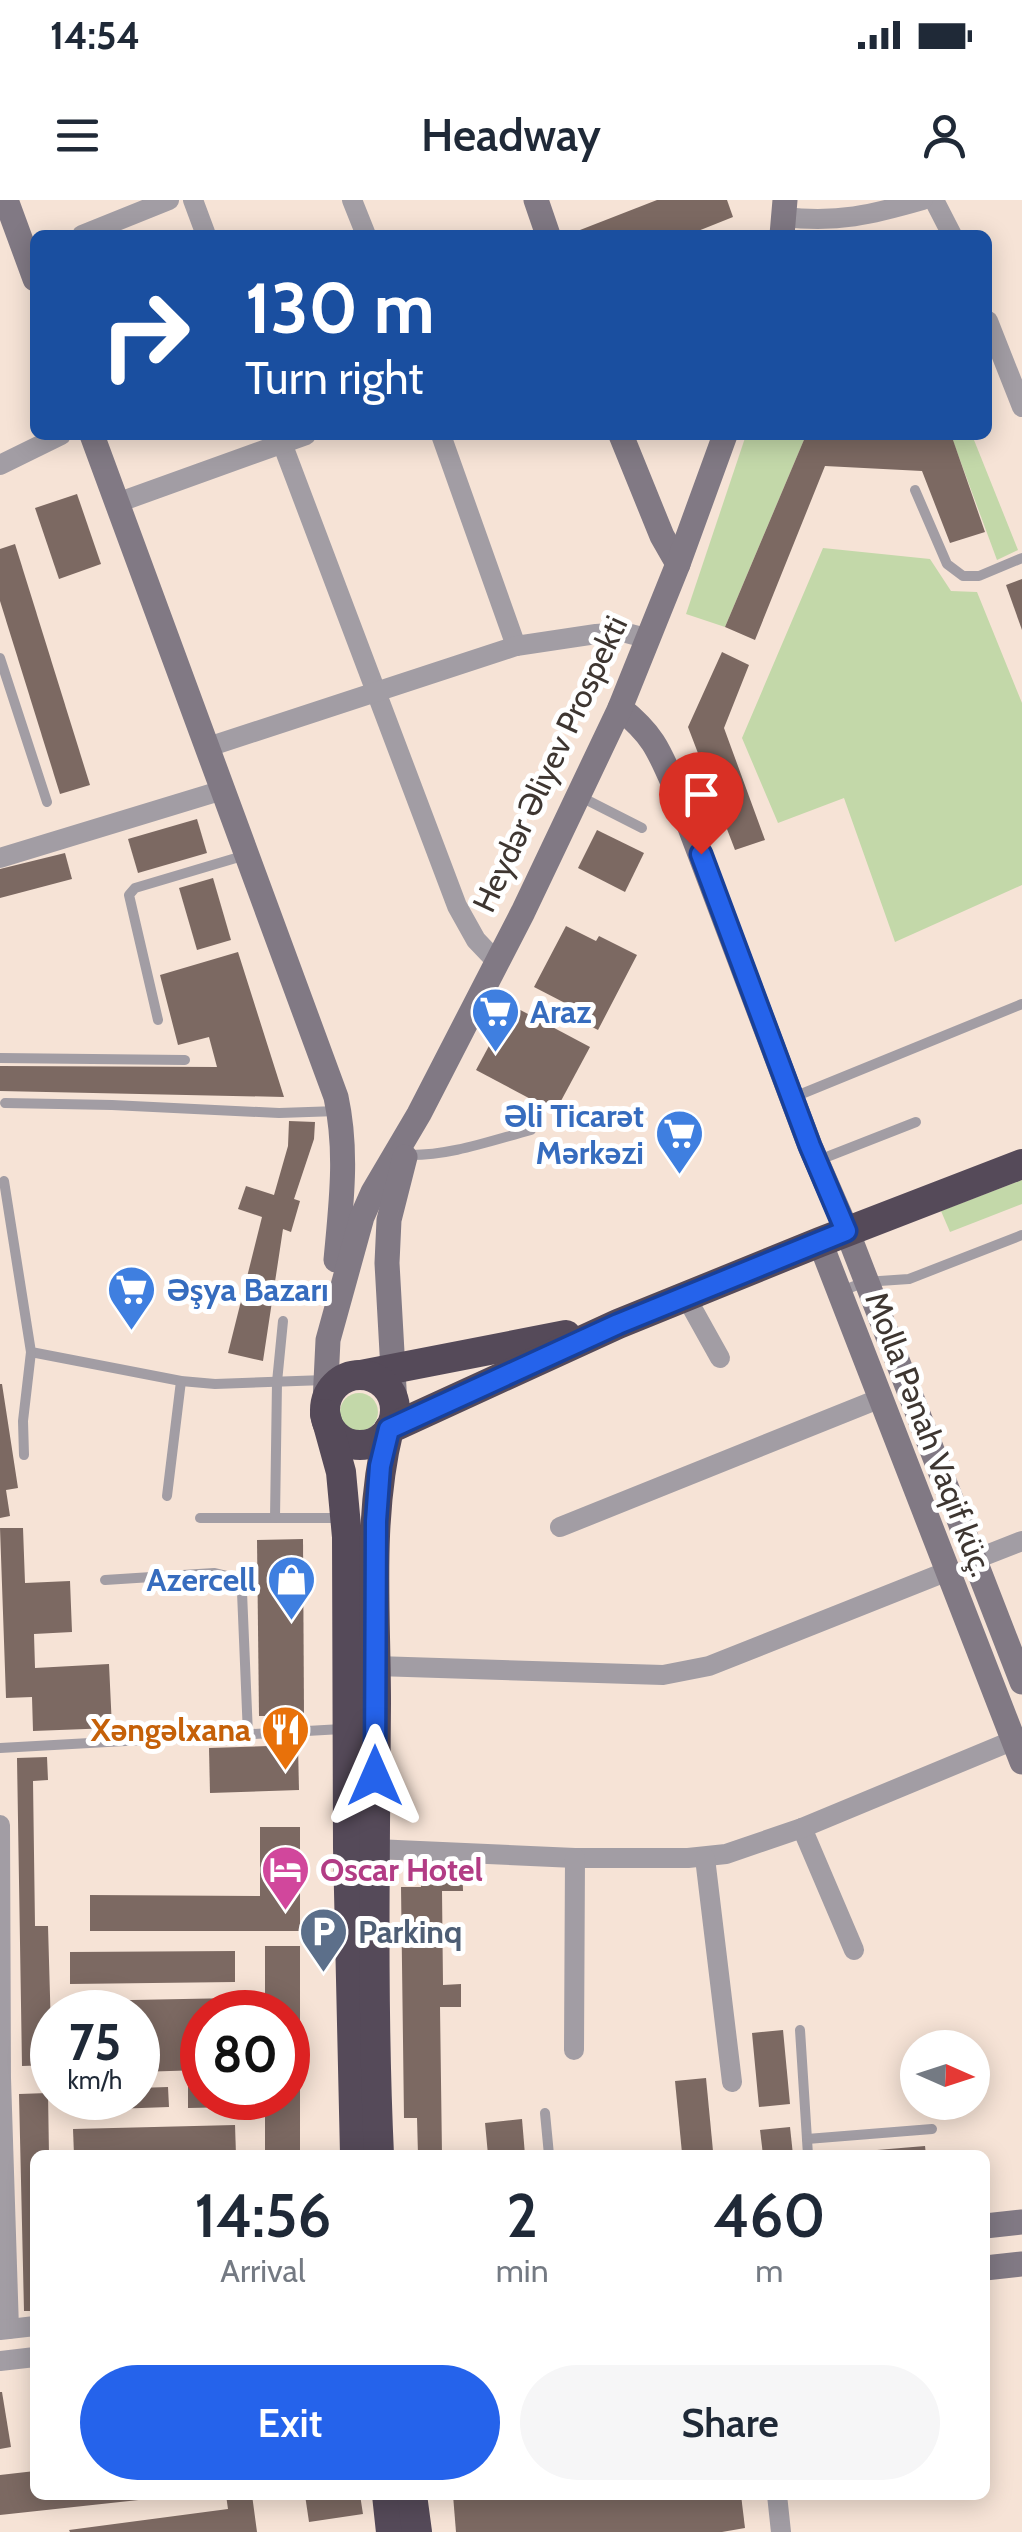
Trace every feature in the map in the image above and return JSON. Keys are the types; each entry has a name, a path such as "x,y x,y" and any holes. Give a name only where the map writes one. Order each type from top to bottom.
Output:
{"highway":[{"path":"392,1418 833,1236 1022,1164"},
{"path":"337,1390 392,1370 618,1324"},
{"path":"374,1378 384,1384 391,1394 392,1418 381,1438 358,1445 336,1436 328,1426 337,1390 374,1378"},
{"name":"Heydər Əliyev Prospekti","path":"337,1390 346,1518 356,2150"},
{"name":"Heydər Əliyev Prospekti","path":"380,2150 375,1848 376,1521 380,1466 392,1418"},
{"path":"387,2500 390,2532"},
{"path":"413,2500 416,2532"}],"street":[{"path":"6,200 30,258"},
{"path":"94,230 169,200"},
{"path":"193,200 204,230"},
{"path":"352,200 364,230"},
{"path":"536,200 546,230"},
{"path":"784,217 852,218 923,200"},
{"path":"934,200 949,230"},
{"path":"992,330 1021,399"},
{"path":"0,465 51,440"},
{"path":"94,440 336,1098 344,1159 343,1192 328,1340"},
{"path":"117,503 277,440"},
{"path":"280,440 457,906 476,940 496,961"},
{"path":"443,440 516,646"},
{"path":"623,440 662,536 678,564"},
{"name":"Heydər Əliyev Prospekti","path":"337,1390 328,1340 362,1216 522,912 620,708 723,440"},
{"path":"208,748 516,646 624,632 649,639"},
{"path":"620,708 650,736 674,784 817,1162 833,1236"},
{"path":"0,858 223,790"},
{"name":"Heydər Əliyev Prospekti","path":"392,1418 387,1263 390,1220 419,1114"},
{"name":"Molla Pənah Vaqif küç.","path":"833,1236 865,1282 1022,1682"},
{"name":"Molla Pənah Vaqif küç.","path":"833,1236 839,1292 1018,1751"},
{"path":"686,1297 720,1358"},
{"path":"560,1527 881,1398"},
{"path":"976,1559 1022,1541"},
{"path":"376,1666 663,1675 690,1672 948,1571"},
{"path":"375,1848 576,1858 705,1858 726,1854 1018,1751"},
{"path":"0,1824 4,2330 30,2327"},
{"path":"802,1828 854,1950"},
{"path":"574,2050 576,1858"},
{"path":"705,1858 732,2082"},
{"path":"990,2225 1022,2222"},
{"path":"990,2267 1022,2264"},
{"path":"0,2360 30,2357"},
{"path":"779,2500 782,2532"}],"lane":[{"path":"915,490 947,564 963,576 979,576 1022,558"},
{"path":"0,658 47,802"},
{"path":"578,795 642,828"},
{"path":"158,1020 129,896 135,888 247,854"},
{"path":"793,1098 1022,1004"},
{"path":"0,1058 185,1060"},
{"path":"6,1103 279,1113 338,1111"},
{"path":"817,1162 916,1122"},
{"path":"406,1155 448,1152 531,1130"},
{"path":"4,1181 30,1352 24,1455"},
{"path":"839,1292 865,1282 909,1279 1022,1235"},
{"path":"275,1518 277,1382 283,1322"},
{"path":"30,1352 181,1382 277,1382 337,1390"},
{"path":"166,1496 181,1382"},
{"path":"200,1518 346,1518"},
{"path":"105,1580 214,1573 231,1576 238,1582 242,1592 248,1734"},
{"path":"0,1748 348,1729"},
{"path":"800,2030 808,2150"},
{"path":"544,2113 548,2150"},
{"path":"808,2139 932,2129"}],"green space":[{"path":"744,440 804,440 725,627 686,614"},
{"path":"938,440 974,440 1018,550 997,560 953,441"},
{"path":"823,548 930,559 951,591 977,592 1022,703 1022,885 895,942 844,798 778,823 742,738"},
{"path":"1022,1180 1022,1204 950,1232 941,1211"},
{"path":"359,1393 372,1399 378,1412 372,1425 359,1431 346,1425 340,1412 346,1399"}],"building":[{"path":"657,200 727,200 733,217 700,230 580,230"},
{"path":"804,440 953,440 985,532 950,543 922,471 825,466 755,640 725,627"},
{"path":"77,494 101,564 59,579 35,508"},
{"path":"15,544 90,785 60,794 0,601 0,549"},
{"path":"1022,579 1022,630 1006,585"},
{"path":"722,652 749,665 724,728 765,840 735,850 688,727"},
{"path":"197,819 207,853 138,873 128,839"},
{"path":"597,830 644,853 625,892 578,868"},
{"path":"65,853 72,879 0,898 0,869"},
{"path":"213,878 231,940 197,950 179,888"},
{"path":"566,926 596,941 599,936 637,955 598,1030 561,1011 565,1003 534,987"},
{"path":"238,952 284,1097 0,1091 0,1066 217,1067 209,1037 178,1045 160,975"},
{"path":"511,1005 590,1047 555,1112 476,1070"},
{"path":"289,1121 315,1122 314,1139 294,1199 300,1201 291,1232 283,1229 263,1361 228,1353 262,1217 238,1209 246,1186 274,1195 288,1146"},
{"path":"0,1384 18,1488 6,1490 10,1516 0,1518"},
{"path":"0,1528 23,1528 25,1583 70,1581 72,1632 34,1634 35,1668 109,1664 112,1728 33,1731 32,1697 6,1698"},
{"path":"303,1539 304,1716 259,1716 257,1540"},
{"path":"298,1745 299,1790 210,1793 209,1748"},
{"path":"47,1757 48,1780 33,1781 35,1926 48,1926 50,1990 30,1990 30,2066 22,2066 17,1758"},
{"path":"260,1827 300,1827 300,1931 90,1931 90,1895 260,1896"},
{"path":"420,1856 462,1856 463,1891 442,1891 443,1985 461,1984 461,2007 440,2007 442,2150 418,2150 417,2118 404,2118 401,1887 421,1887"},
{"path":"265,1946 300,1946 300,1990 265,1990"},
{"path":"235,1951 235,1982 70,1984 70,1952"},
{"path":"160,1999 180,1999 180,2071 160,2071"},
{"path":"783,2030 790,2104 759,2107 752,2033"},
{"path":"706,2078 713,2150 682,2150 675,2081"},
{"path":"160,2087 168,2087 169,2107 160,2107"},
{"path":"19,2094 30,2094 30,2120 48,2120 49,2150 30,2150 30,2311 24,2311"},
{"path":"522,2119 525,2150 488,2150 485,2123"},
{"path":"265,2120 300,2120 300,2150 265,2150"},
{"path":"235,2125 236,2150 74,2150 73,2129"},
{"path":"790,2127 792,2150 762,2150 760,2130"},
{"path":"925,2146 925,2150 877,2150"},
{"path":"0,2392 11,2447 0,2449"},
{"path":"30,2472 30,2500 139,2500 0,2515 0,2475"},
{"path":"227,2500 253,2500 257,2532 69,2530 228,2509"},
{"path":"306,2500 361,2500 363,2514 309,2522"},
{"path":"453,2500 742,2500 745,2528 722,2532 456,2532"}],"place":[{"name":"Araz","path":"495,1054"},
{"name":"Əli Ticarət Mərkəzi","path":"679,1176"},
{"name":"Əşya Bazarı","path":"132,1332"},
{"name":"Azercell","path":"291,1622"},
{"name":"Xəngəlxana","path":"286,1772"},
{"name":"Oscar Hotel","path":"285,1912"},
{"name":"Parkinq","path":"323,1974"}],"route":[{"path":"375,1776 376,1521 380,1466 389,1429 618,1324 846,1231 810,1146 701,854"}]}
